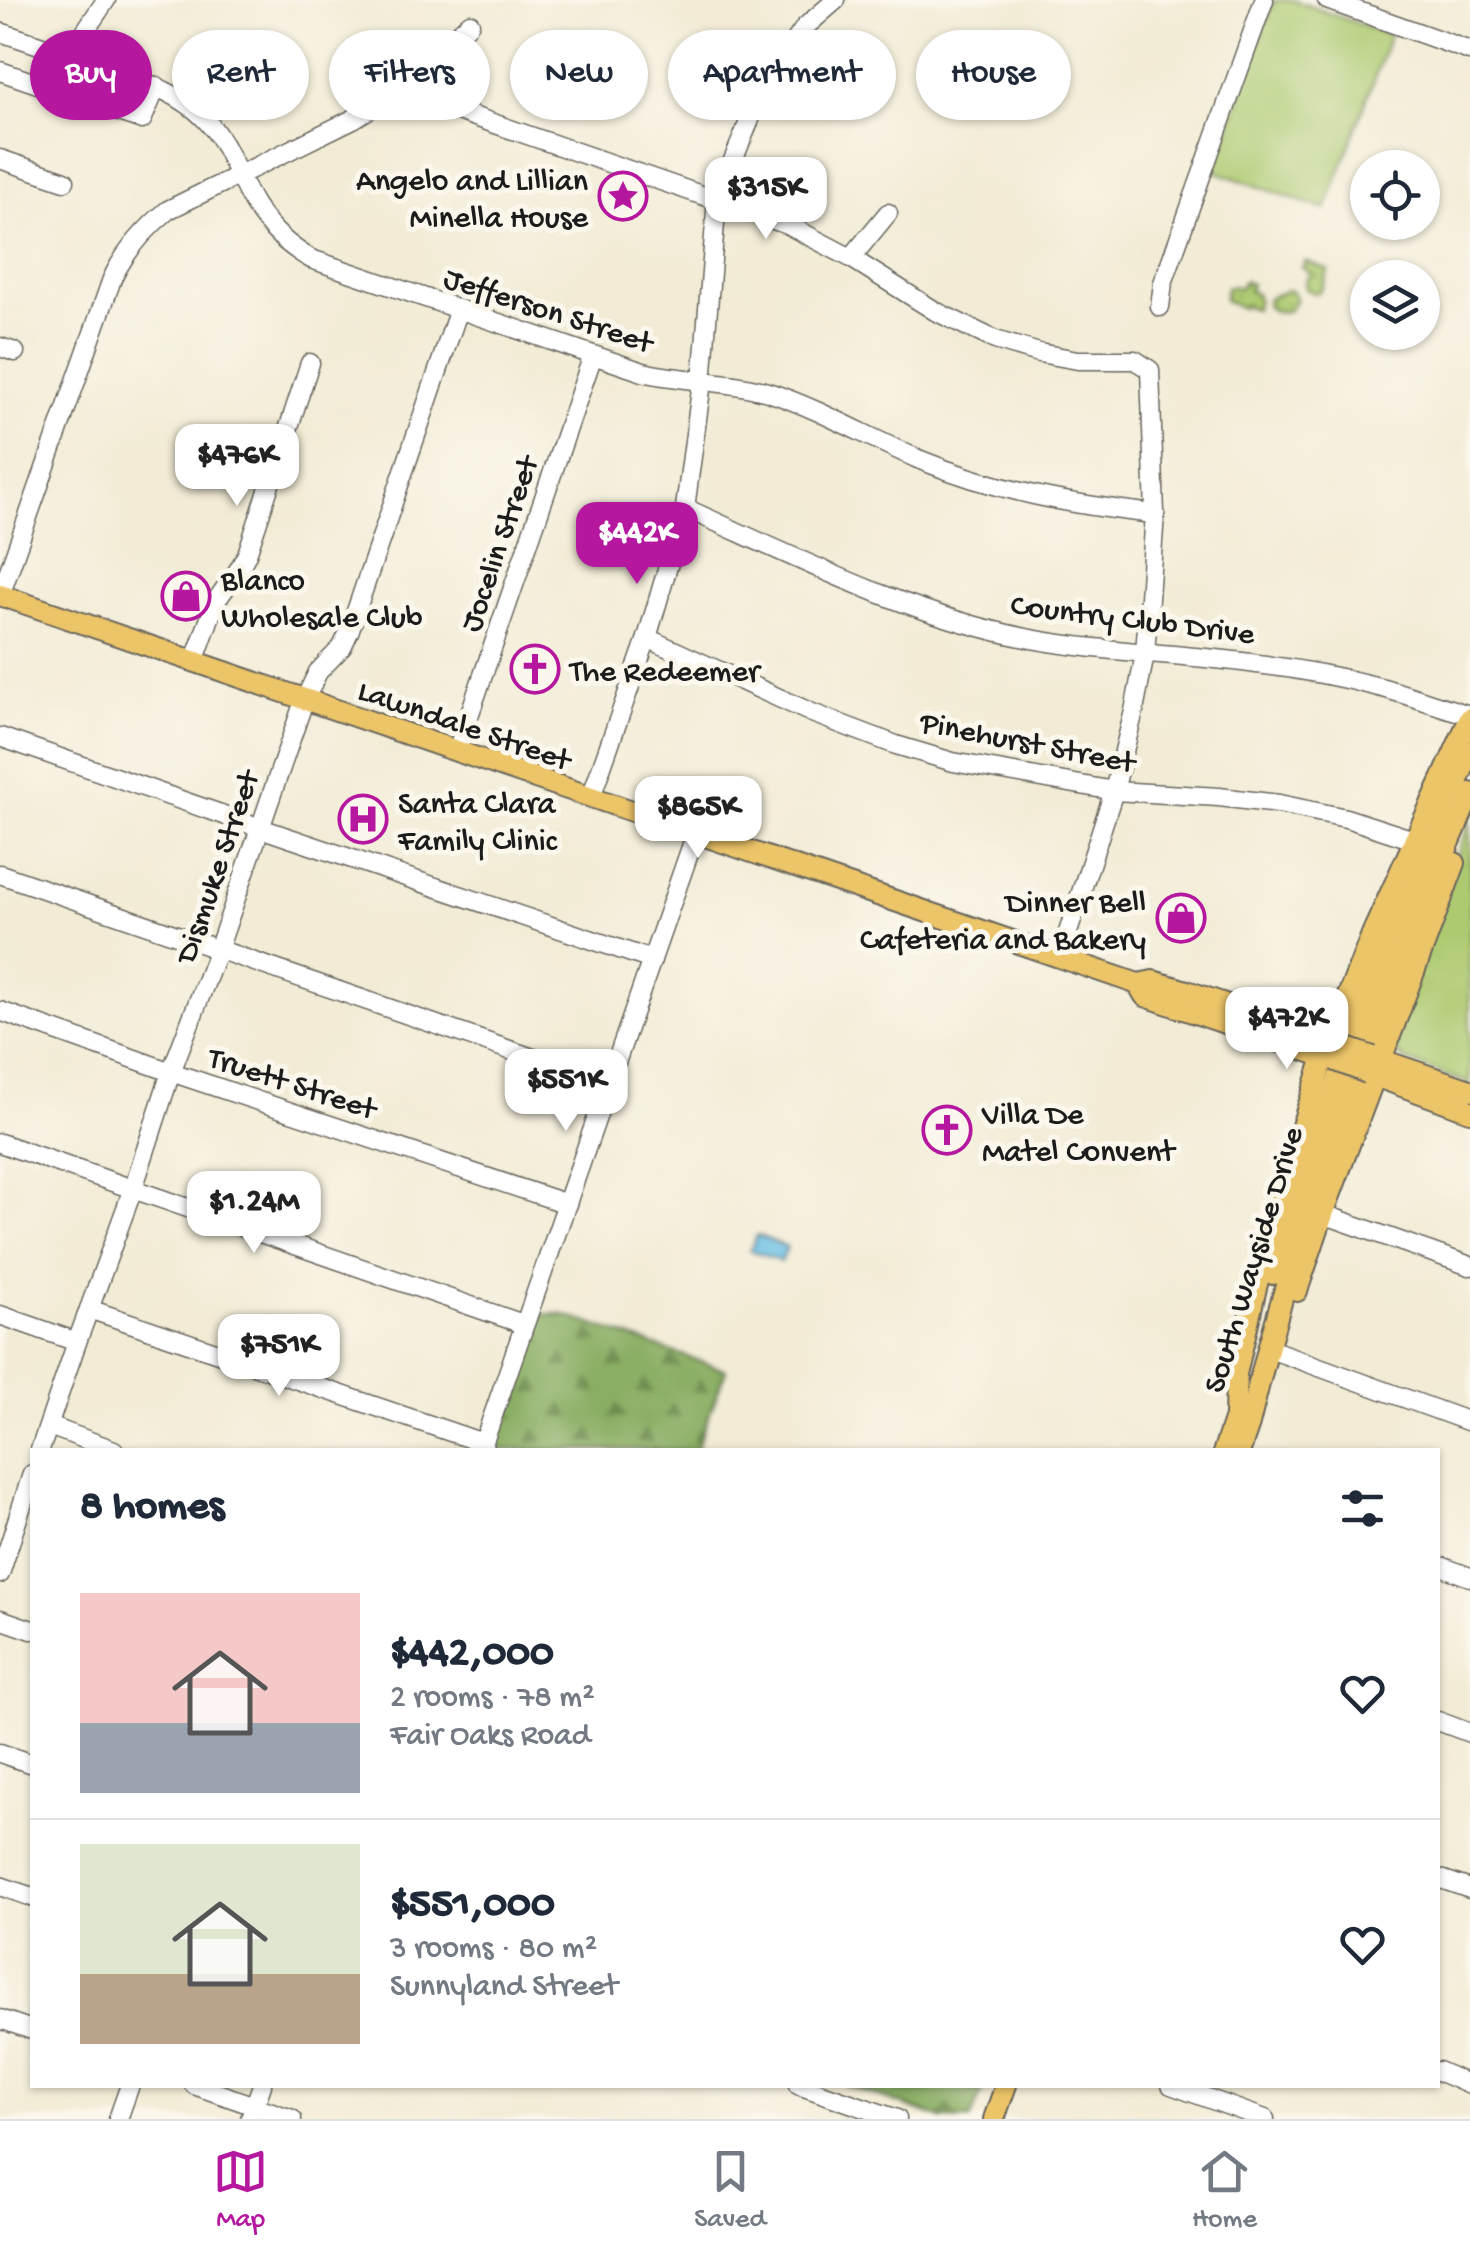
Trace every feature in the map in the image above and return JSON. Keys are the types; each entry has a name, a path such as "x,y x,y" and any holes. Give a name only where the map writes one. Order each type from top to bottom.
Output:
{"main road":[{"name":"Lawndale Street","path":"0,596 1138,984 1153,981 1184,1000 1374,1067 1470,1112"},
{"path":"1242,1422 1236,1374 1276,1208 1373,932 1470,717"},
{"name":"South Wayside Drive","path":"1240,1448 1271,1281 1311,1153 1390,938 1470,752"},
{"name":"South Wayside Drive","path":"1225,1448 1242,1422 1310,1206 1402,952 1470,793"},
{"path":"1242,1422 1267,1384 1374,1067 1470,824"},
{"name":"Lawndale Street","path":"1374,1067 1470,1090"},
{"path":"994,2119 1005,2088"}],"street":[{"path":"86,30 106,0"},
{"path":"592,797 647,638 685,508 702,382 717,198 756,105 789,50 805,27 836,0"},
{"path":"1160,307 1163,283 1264,0"},
{"path":"1327,0 1470,52"},
{"path":"462,30 470,23"},
{"name":"Jefferson Street","path":"0,32 28,41"},
{"path":"28,41 6,72 142,120 156,86"},
{"name":"Jefferson Street","path":"152,85 205,119 268,224 311,259 643,372 766,391 918,458 1016,492 1093,508 1155,514"},
{"path":"0,596 112,279 132,244 168,210 352,120"},
{"path":"485,120 788,225 851,258 934,312 995,340 1078,360 1127,359 1150,370 1155,514 1145,654 1114,791 1060,957"},
{"path":"0,159 65,181"},
{"path":"851,258 888,212"},
{"name":"Dismuke Street","path":"41,1448 304,700 318,672 342,648 350,632 459,310"},
{"name":"Jocelin Street","path":"457,751 593,355"},
{"path":"194,662 216,601 247,554 310,363"},
{"name":"Country Club Drive","path":"685,508 925,611 1029,639 1254,663 1327,675 1384,688 1470,717"},
{"name":"Pinehurst Street","path":"647,638 812,713 953,762 1114,791 1279,804 1346,818 1414,840"},
{"path":"0,738 652,960"},
{"path":"90,1309 482,1446 696,834"},
{"path":"0,874 608,1084"},
{"name":"Truett Street","path":"0,1011 568,1204"},
{"path":"0,1143 524,1324"},
{"path":"1323,1214 1470,1266"},
{"path":"0,1314 77,1342"},
{"path":"1278,1352 1470,1422"},
{"path":"48,1426 108,1448"},
{"path":"0,1574 5,1540 30,1479"},
{"path":"1440,1566 1470,1577"},
{"path":"0,1619 30,1629"},
{"path":"1440,1722 1470,1733"},
{"path":"0,1753 30,1763"},
{"path":"1440,1879 1470,1890"},
{"path":"0,1886 30,1896"},
{"path":"0,2019 30,2029"},
{"path":"1440,2072 1470,2085"},
{"path":"118,2119 129,2088"},
{"path":"200,2088 252,2112 292,2119"},
{"path":"252,2112 261,2088"},
{"path":"807,2088 896,2119"},
{"path":"1179,2088 1265,2119"}],"green space":[{"path":"1293,0 1390,35 1326,210 1214,171 1273,1"},
{"path":"1305,261 1329,270 1316,293 1307,290 1310,272 1302,268"},
{"path":"1243,281 1251,284 1249,291 1256,294 1255,309 1224,300 1226,288 1240,288"},
{"path":"1288,290 1296,299 1288,311 1276,311 1267,305 1268,298"},
{"path":"1470,819 1470,1084 1404,1060 1395,1050 1394,1036"},
{"path":"540,1314 562,1314 726,1370 697,1448 492,1448"},
{"path":"854,2088 983,2088 971,2119 943,2119"}],"water":[{"path":"757,1235 787,1247 781,1262 750,1250"}],"place":[{"name":"Angelo and Lillian Minella House","path":"623,196"},
{"name":"Blanco Wholesale Club","path":"186,596"},
{"name":"The Redeemer","path":"535,669"},
{"name":"Santa Clara Family Clinic","path":"363,819"},
{"name":"Dinner Bell Cafeteria and Bakery","path":"1181,918"},
{"name":"Villa De Matel Convent","path":"947,1130"}]}
